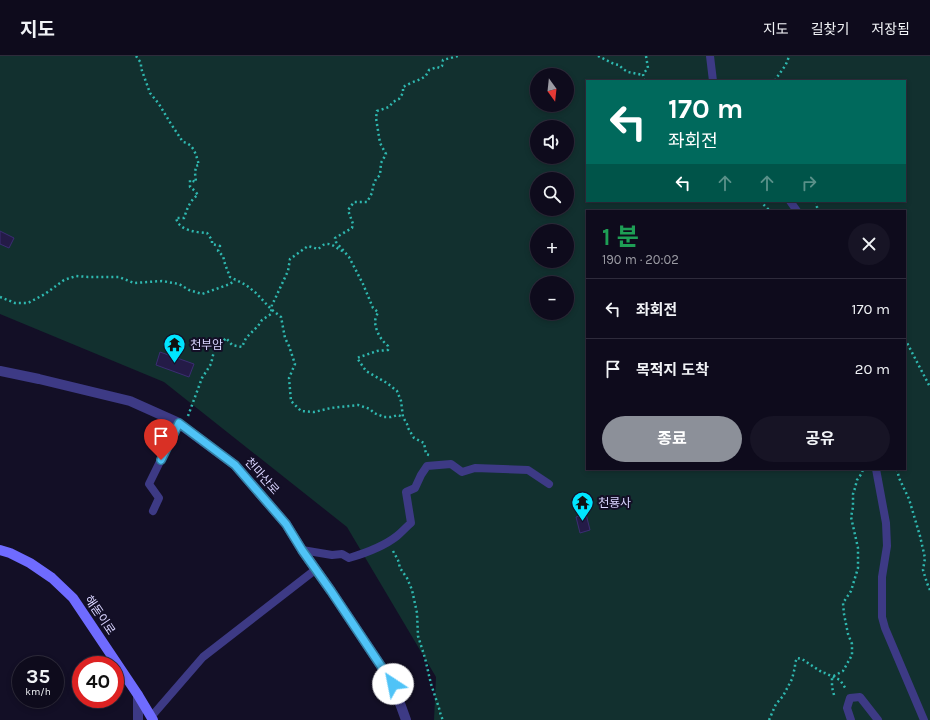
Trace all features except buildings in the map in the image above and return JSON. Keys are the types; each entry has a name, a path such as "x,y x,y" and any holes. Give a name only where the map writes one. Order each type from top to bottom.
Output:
{"main road":[{"name":"해돋이로","path":"0,550 10,553 30,563 52,578 73,598 152,718"}],"street":[{"name":"천마산로","path":"0,371 130,401 182,426 235,465 286,524 315,570 331,591 393,684 406,720"},
{"path":"138,696 138,720"}],"lane":[{"path":"710,56 713,80"},
{"path":"153,511 160,498 149,484 182,426"},
{"path":"302,550 332,555 342,554 349,558 370,552 387,543 411,523 406,492 415,488 427,466 451,464 462,472 475,468 528,470 549,484"},
{"path":"876,470 886,523 887,546 882,577 882,617 885,628 924,720"},
{"path":"152,718 203,657 315,570"},
{"path":"851,720 847,708 850,698 860,697 878,720"}],"path":[{"path":"136,56 141,63 141,68 150,93 159,104 183,142 188,143 194,149 199,165 196,166 196,182 190,180 190,187 198,195 188,207 184,218 176,218 177,223 187,230 207,233 212,240 212,244 220,246 218,251 223,256 230,277 256,292 281,317 285,338 295,364 289,378 291,401 301,411 314,412 331,408 358,405 370,409 374,413 384,417 398,415 403,417"},
{"path":"439,465 440,460 434,456 426,454 424,443 414,438 403,417 401,401 397,390 366,371 357,358 377,350 388,350 388,346 381,340 377,328 375,321 378,312 373,308 349,257 336,242 335,238 352,228 353,224 348,210 354,202 367,202 372,194 373,186 380,175 381,163 386,154 380,143 376,118 377,110 388,107 399,99 403,93 403,86 421,80 429,70 437,67 440,68 443,60 458,56"},
{"path":"598,56 619,65 628,72 643,75"},
{"path":"644,80 643,74 648,68 646,56"},
{"path":"776,80 787,64 789,56"},
{"path":"761,202 769,210"},
{"path":"182,426 188,416 202,378 211,364 214,351 226,338 232,345 242,347 246,338 262,320 271,314 272,304 288,271 290,259 308,246 318,249 324,244 334,245 345,253"},
{"path":"0,297 15,303 28,303 45,294 64,280 76,276 118,277 134,283 162,281 179,284 188,290 202,294 230,284 235,280"},
{"path":"906,341 930,387"},
{"path":"834,695 832,677 843,671 852,655 852,644 848,634 843,603 851,591 858,568 858,548 851,517 854,507 853,494 856,488 857,480 863,470"},
{"path":"898,470 899,478 909,499 920,536 925,558 923,570 930,590"},
{"path":"387,543 395,554 400,568 407,578 412,590 417,613 418,636 431,684 443,720"},
{"path":"769,720 776,704 783,696 792,680 796,658 802,659 823,673 834,676 840,680 851,697 850,698"}],"green space":[{"path":"0,56 930,56 930,720 434,720 436,677 347,527 164,382 0,314"}],"place":[{"name":"천부암","path":"175,364"},
{"name":"천룡사","path":"583,522"}],"route":[{"path":"161,460 179,423 235,465 286,524 393,684"}]}
